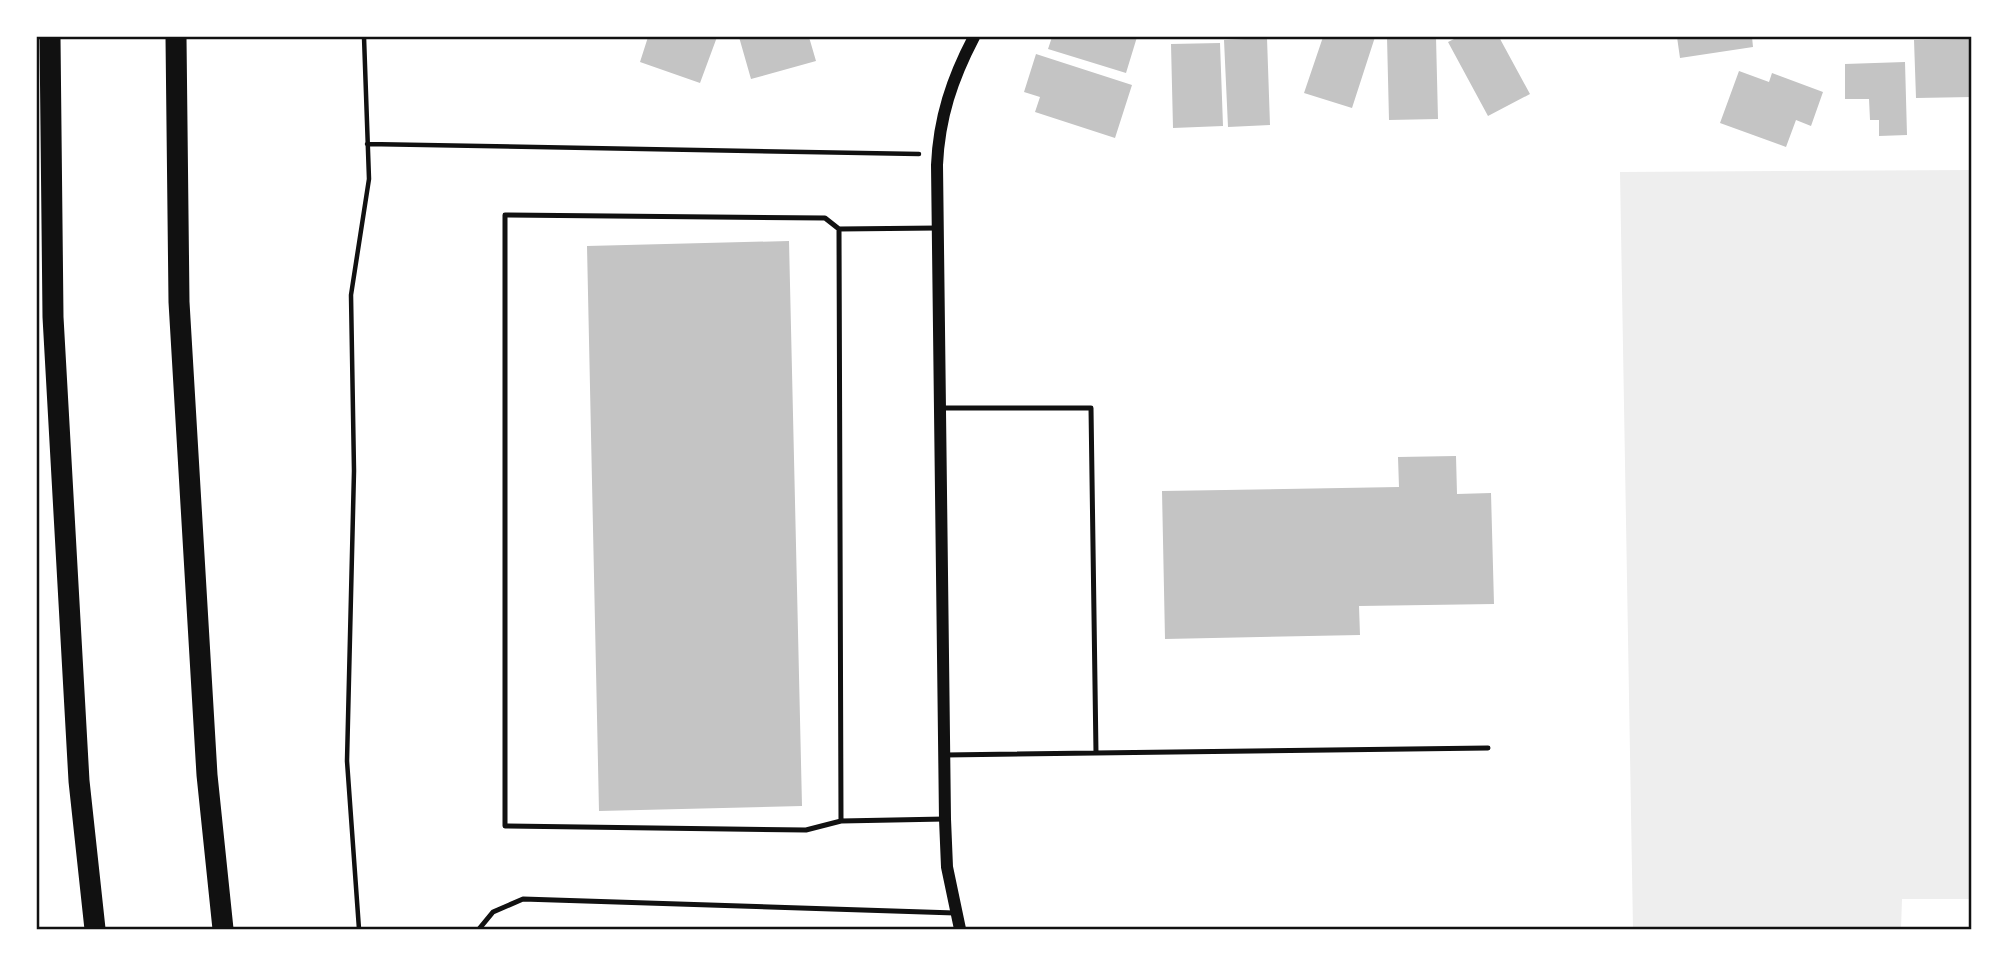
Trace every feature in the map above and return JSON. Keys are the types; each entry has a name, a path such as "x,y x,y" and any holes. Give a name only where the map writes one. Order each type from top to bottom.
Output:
{"highway":[{"path":"50,37 53,317 79,781 95,929"},
{"path":"176,37 180,316 207,775 223,929"}],"street":[{"path":"960,929 947,866 945,819 938,154 948,93 974,37"}],"lane":[{"path":"938,228 839,229 824,218 505,215 505,826 806,831 841,821 945,819"},
{"path":"839,229 841,821"},
{"path":"939,408 1091,408 1096,753"},
{"path":"945,755 1488,748"},
{"path":"479,929 493,912 523,899 955,913"}],"path":[{"path":"359,929 347,761 354,471 351,295 369,179 364,37"},
{"path":"367,144 938,154"}],"shaded area":[{"path":"1972,170 1972,899 1902,899 1901,929 1633,929 1620,172"}],"building":[{"path":"648,37 717,37 700,83 640,62"},
{"path":"739,37 809,37 816,61 751,79"},
{"path":"1052,37 1137,37 1126,73 1048,49"},
{"path":"1323,37 1375,37 1352,108 1304,93"},
{"path":"1387,37 1436,37 1438,119 1389,120"},
{"path":"1458,37 1499,37 1530,94 1488,116 1448,42"},
{"path":"1677,37 1752,37 1753,47 1680,58"},
{"path":"1267,38 1270,125 1228,127 1224,40"},
{"path":"1972,39 1972,97 1916,98 1914,40"},
{"path":"1220,43 1223,126 1173,128 1171,44"},
{"path":"1036,54 1132,85 1115,138 1035,112 1040,97 1024,92"},
{"path":"1905,62 1907,135 1879,136 1879,120 1870,120 1869,99 1845,99 1845,64"},
{"path":"1739,71 1769,82 1772,73 1823,92 1811,126 1796,120 1786,147 1720,123"},
{"path":"789,241 802,806 599,811 587,246"},
{"path":"1456,456 1457,494 1491,493 1494,604 1359,606 1360,635 1165,639 1162,491 1399,487 1398,457"}]}
